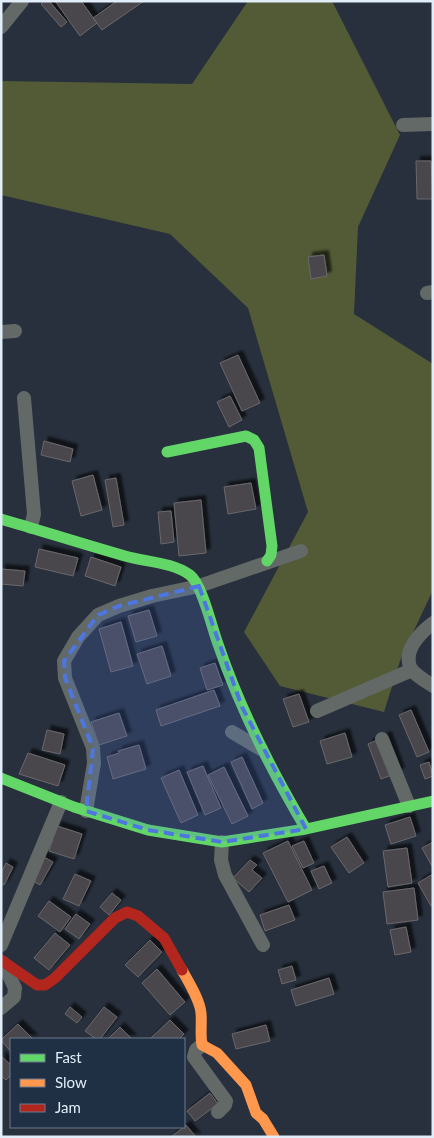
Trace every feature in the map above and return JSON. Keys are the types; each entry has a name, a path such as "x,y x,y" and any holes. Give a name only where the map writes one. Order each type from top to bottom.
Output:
{"street":[{"path":"1,27 22,1"},
{"path":"403,125 433,124"},
{"path":"24,398 34,514 31,527"},
{"path":"167,452 246,436 254,440 259,448 272,546 271,555 267,561"},
{"path":"1,519 127,557 179,568 192,576 199,586 225,665 261,749 280,786 306,829"},
{"path":"86,812 94,763 93,748 65,678 64,661 78,637 98,615 119,606 152,596 199,586 267,561 301,551"},
{"path":"433,623 411,645 409,660 412,670 433,686"},
{"path":"317,711 412,670"},
{"path":"232,732 261,749"},
{"path":"382,739 409,806"},
{"path":"1,778 86,812 148,830 222,842 306,829 433,801"},
{"path":"1,945 60,802"},
{"path":"222,842 221,860 225,875 264,945"},
{"path":"2,962 37,986 45,985 55,978 115,918 128,912 138,916 164,938 190,984 201,1012 200,1035 202,1045"},
{"path":"1,1008 14,997 15,988 2,962"},
{"path":"202,1045 196,1050 194,1057 226,1101 225,1105 218,1112"},
{"path":"202,1045 217,1053 246,1085 256,1113 274,1137"}],"highlighted area":[{"path":"199,586 242,707 306,829 222,842 148,830 86,811 93,748 65,678 64,661 98,615 119,606"}],"green space":[{"path":"248,1 332,1 400,135 358,227 354,314 433,364 433,590 401,658 384,712 280,686 244,632 308,512 248,308 170,234 1,195 1,81 192,84"}],"building":[{"path":"44,1 49,1 67,22 61,27 41,4"},
{"path":"55,1 81,1 97,23 80,36"},
{"path":"117,1 144,1 102,30 93,18"},
{"path":"416,161 431,161 433,199 417,199"},
{"path":"324,255 327,276 311,279 308,257"},
{"path":"238,355 260,403 242,411 220,363"},
{"path":"230,396 242,420 229,427 217,402"},
{"path":"44,441 73,449 70,462 41,455"},
{"path":"93,475 102,510 81,516 72,481"},
{"path":"116,478 124,525 113,527 105,480"},
{"path":"251,483 256,509 228,514 224,487"},
{"path":"201,500 206,553 179,556 174,503"},
{"path":"171,511 174,542 161,544 158,512"},
{"path":"39,549 78,558 73,576 35,567"},
{"path":"91,557 121,567 115,586 85,576"},
{"path":"1,569 25,571 23,586 1,584"},
{"path":"149,610 157,636 136,642 128,616"},
{"path":"121,622 133,666 111,672 99,629"},
{"path":"162,646 171,676 147,684 137,654"},
{"path":"215,663 223,685 207,690 200,668"},
{"path":"214,690 220,706 161,726 156,710"},
{"path":"299,694 309,722 293,727 283,699"},
{"path":"411,710 429,752 417,757 399,715"},
{"path":"119,713 127,736 99,745 91,722"},
{"path":"47,730 64,734 60,754 42,750"},
{"path":"345,733 352,757 327,764 320,741"},
{"path":"387,736 400,772 381,779 368,744"},
{"path":"139,745 146,769 113,779 107,757 119,753 118,751"},
{"path":"28,753 65,765 58,786 19,774"},
{"path":"242,757 263,803 252,809 231,762"},
{"path":"429,762 433,776 425,779 420,765"},
{"path":"203,766 221,808 205,815 187,772"},
{"path":"224,767 248,816 232,824 208,775"},
{"path":"179,770 198,815 181,823 161,778"},
{"path":"410,817 416,836 391,844 385,825"},
{"path":"57,826 82,834 74,859 49,851"},
{"path":"347,837 364,863 349,873 331,847"},
{"path":"288,841 312,890 288,902 263,853"},
{"path":"304,841 314,863 303,868 292,846"},
{"path":"433,842 433,868 422,848"},
{"path":"407,848 412,883 388,887 383,851"},
{"path":"42,856 53,862 40,885 29,879"},
{"path":"250,860 257,865 252,870 262,878 249,892 233,878"},
{"path":"6,863 13,867 4,885 1,883 1,873"},
{"path":"324,866 332,883 319,889 311,871"},
{"path":"75,874 91,881 79,906 63,899"},
{"path":"433,874 433,905 431,906 418,883"},
{"path":"414,888 418,920 387,924 383,892"},
{"path":"112,893 121,900 109,915 100,907"},
{"path":"49,901 71,917 60,932 38,916"},
{"path":"289,905 295,920 265,931 260,915"},
{"path":"76,914 90,924 79,939 65,929"},
{"path":"406,927 411,952 395,955 390,930"},
{"path":"55,933 70,945 49,970 34,958"},
{"path":"150,940 162,952 138,977 125,965"},
{"path":"292,966 296,980 282,984 278,970"},
{"path":"157,969 185,1002 170,1015 142,983"},
{"path":"329,978 334,994 296,1006 291,990"},
{"path":"70,1007 82,1017 77,1023 65,1014"},
{"path":"104,1007 117,1017 101,1038 95,1038 85,1031"},
{"path":"170,1020 184,1034 180,1038 151,1038"},
{"path":"18,1024 32,1038 10,1038 10,1051 1,1040"},
{"path":"266,1025 270,1041 236,1049 232,1034"},
{"path":"120,1027 131,1038 109,1038"},
{"path":"1,1056 10,1064 10,1076 6,1080 1,1076"},
{"path":"210,1093 218,1104 195,1121 187,1111"},
{"path":"185,1126 196,1137 171,1137 185,1128"}],"traffic: fast":[{"path":"167,452 246,436 254,440 259,448 272,546 271,555 267,561"},
{"path":"1,519 125,556 175,567 190,575 199,587 203,597 227,668 246,716 306,829"},
{"path":"1,778 74,807 148,830 222,842 306,829 433,801"}],"traffic: slow":[{"path":"182,970 200,1008 202,1045 217,1053 246,1085 256,1113 263,1119 274,1137"}],"traffic: jam":[{"path":"1,960 37,985 45,985 55,978 115,918 127,912 138,916 164,938 182,970"}]}
